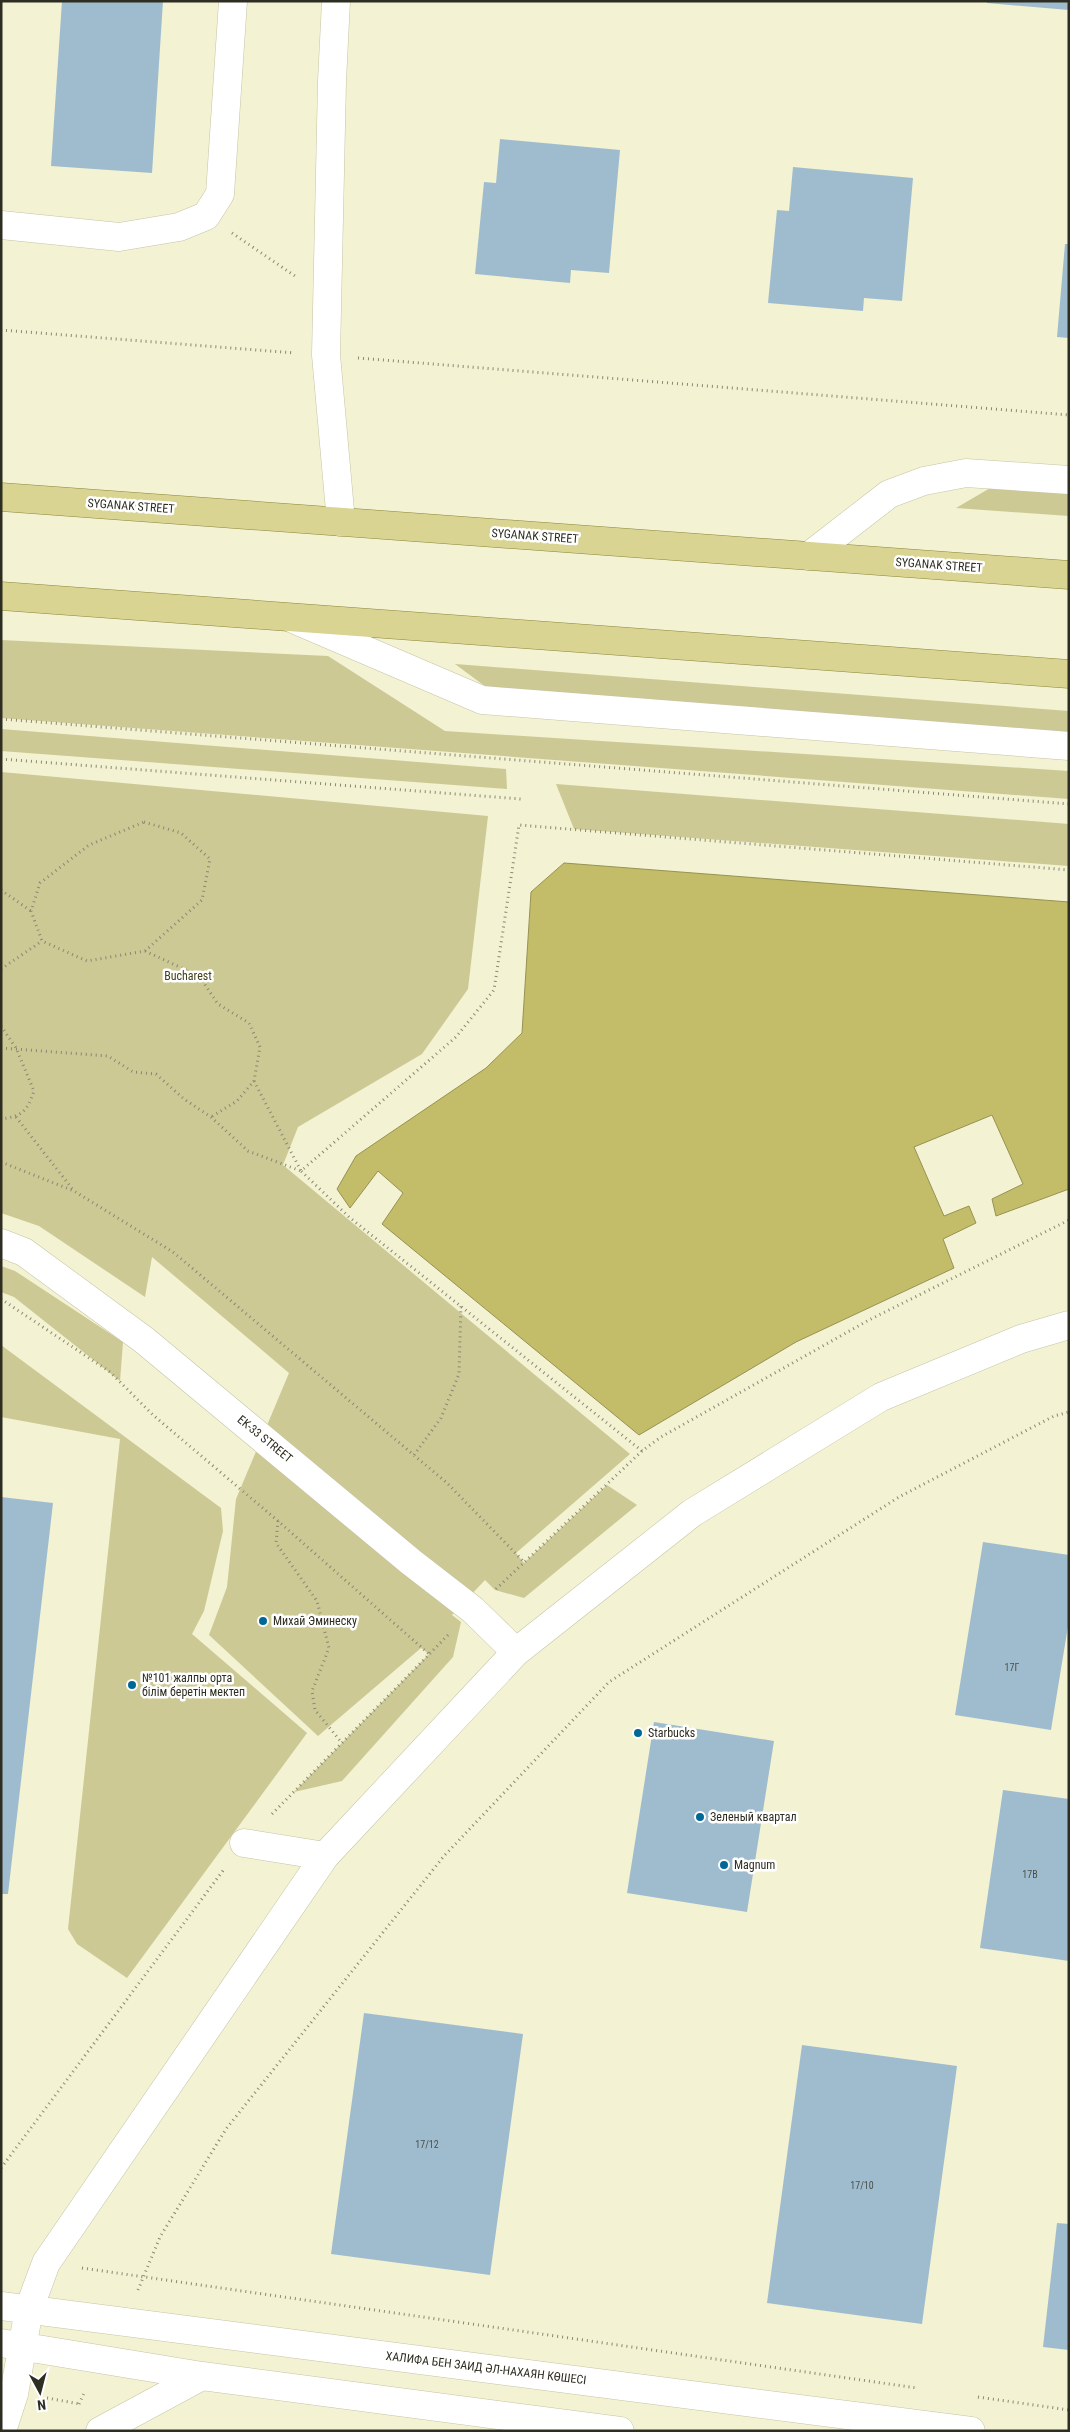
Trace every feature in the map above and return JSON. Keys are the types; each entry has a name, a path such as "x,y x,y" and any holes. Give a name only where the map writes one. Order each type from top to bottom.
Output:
{"main road":[{"name":"SYGANAK STREET","path":"1,497 1069,575"},
{"path":"6,598 1069,674"}],"street":[{"path":"1,225 119,237 179,227 206,216 220,194 232,1"},
{"path":"336,1 332,81 326,356 341,522"},
{"path":"809,556 888,494 924,481 966,473 1069,480"},
{"path":"289,617 482,700 1069,746"},
{"name":"EK-33 STREET","path":"1,1243 24,1252 144,1340 411,1562 473,1610 516,1652"},
{"path":"2,2431 14,2394 13,2345 46,2263 325,1856 516,1652 692,1513 881,1397 1021,1339 1069,1324"},
{"path":"244,1843 325,1856"},
{"name":"ХАЛИФА БЕН ЗАИД ӘЛ-НАХАЯН КӨШЕСІ","path":"1,2306 971,2431"},
{"path":"13,2345 202,2376 613,2430"},
{"path":"102,2429 202,2376"}],"path":[{"path":"206,216 327,298"},
{"path":"1,330 1069,415"},
{"path":"1,719 1069,804"},
{"path":"1,759 520,799"},
{"path":"1,890 31,911 42,941 87,961 145,951 202,900 210,859 182,833 144,822 90,846 40,882 31,911"},
{"path":"301,1171 456,1037 494,990 519,825 1069,870"},
{"path":"1,969 42,941"},
{"path":"145,951 199,976 218,1004 249,1023 260,1047 254,1081 237,1101 211,1117"},
{"path":"1,1026 16,1048 34,1091 28,1108 16,1117 1,1119"},
{"path":"1,1048 108,1056 133,1072 156,1074 184,1099 211,1117 248,1151 301,1171"},
{"path":"254,1081 301,1171 349,1217 642,1451"},
{"path":"16,1117 74,1191"},
{"path":"1,1162 74,1191 173,1252 447,1483 525,1563"},
{"path":"495,1590 642,1451 661,1437 869,1320 1069,1220"},
{"path":"1,1299 110,1372 153,1416 278,1521 429,1654"},
{"path":"414,1455 441,1418 459,1374 461,1306"},
{"path":"144,2277 160,2237 226,2129 321,2007 444,1856 609,1682 899,1497 1054,1416 1069,1412"},
{"path":"278,1521 276,1543 317,1601 329,1648 312,1691 315,1710 342,1743"},
{"path":"1,2168 244,1843 454,1628"},
{"path":"46,2263 921,2389"},
{"path":"14,2394 79,2404 102,2429"},
{"path":"970,2396 1069,2410"}],"green space":[{"path":"997,484 1069,490 1069,516 956,508"},
{"path":"1,640 328,656 445,731 1069,771 1069,799 1,718"},
{"path":"455,664 1069,711 1069,733 486,687"},
{"path":"1,729 506,769 507,789 1,751"},
{"name":"Bucharest","path":"1,772 488,816 468,989 422,1054 298,1127 283,1165 630,1454 516,1553 524,1563 607,1485 637,1505 524,1598 495,1590 485,1580 452,1615 461,1622 453,1657 342,1781 294,1792 429,1654 421,1648 318,1736 209,1635 227,1587 236,1499 289,1373 152,1257 145,1297 39,1226 1,1213"},
{"path":"556,784 1069,824 1069,866 574,829"},
{"path":"1,1266 15,1271 123,1342 120,1381 14,1297 1,1292"},
{"path":"1,1345 221,1508 223,1531 204,1611 192,1634 307,1733 127,1978 77,1944 68,1929 120,1439 1,1417"}],"shaded area":[{"path":"564,863 1069,902 1069,1189 996,1216 992,1199 1023,1184 992,1115 914,1147 944,1216 969,1206 976,1223 943,1239 954,1268 796,1342 639,1435 382,1224 403,1193 378,1171 350,1208 337,1189 356,1156 486,1068 522,1033 531,892"}],"building":[{"path":"62,1 163,1 152,173 51,166"},
{"path":"987,1 1069,1 1069,10 987,3"},
{"path":"500,139 620,150 609,273 571,270 570,283 475,274 484,182 496,183"},
{"path":"793,167 913,178 902,301 864,298 863,311 768,303 777,210 789,211"},
{"path":"1065,244 1069,244 1069,338 1057,337"},
{"path":"1,1497 53,1503 8,1894 1,1894"},
{"path":"983,1542 1069,1555 1069,1620 1051,1730 955,1715"},
{"name":"Зеленый квартал","path":"654,1722 774,1741 747,1912 627,1893"},
{"path":"1003,1790 1069,1799 1069,1961 980,1948"},
{"path":"364,2013 523,2034 490,2275 331,2254"},
{"path":"802,2045 957,2066 922,2324 767,2303"},
{"path":"1057,2223 1069,2224 1069,2350 1043,2347"}],"place":[{"name":"Михай Эминеску","path":"263,1621"},
{"name":"№101 жалпы орта білім беретін мектеп","path":"132,1685"},
{"name":"Starbucks","path":"638,1733"},
{"name":"Зеленый квартал","path":"700,1817"},
{"name":"Magnum","path":"724,1865"}]}
